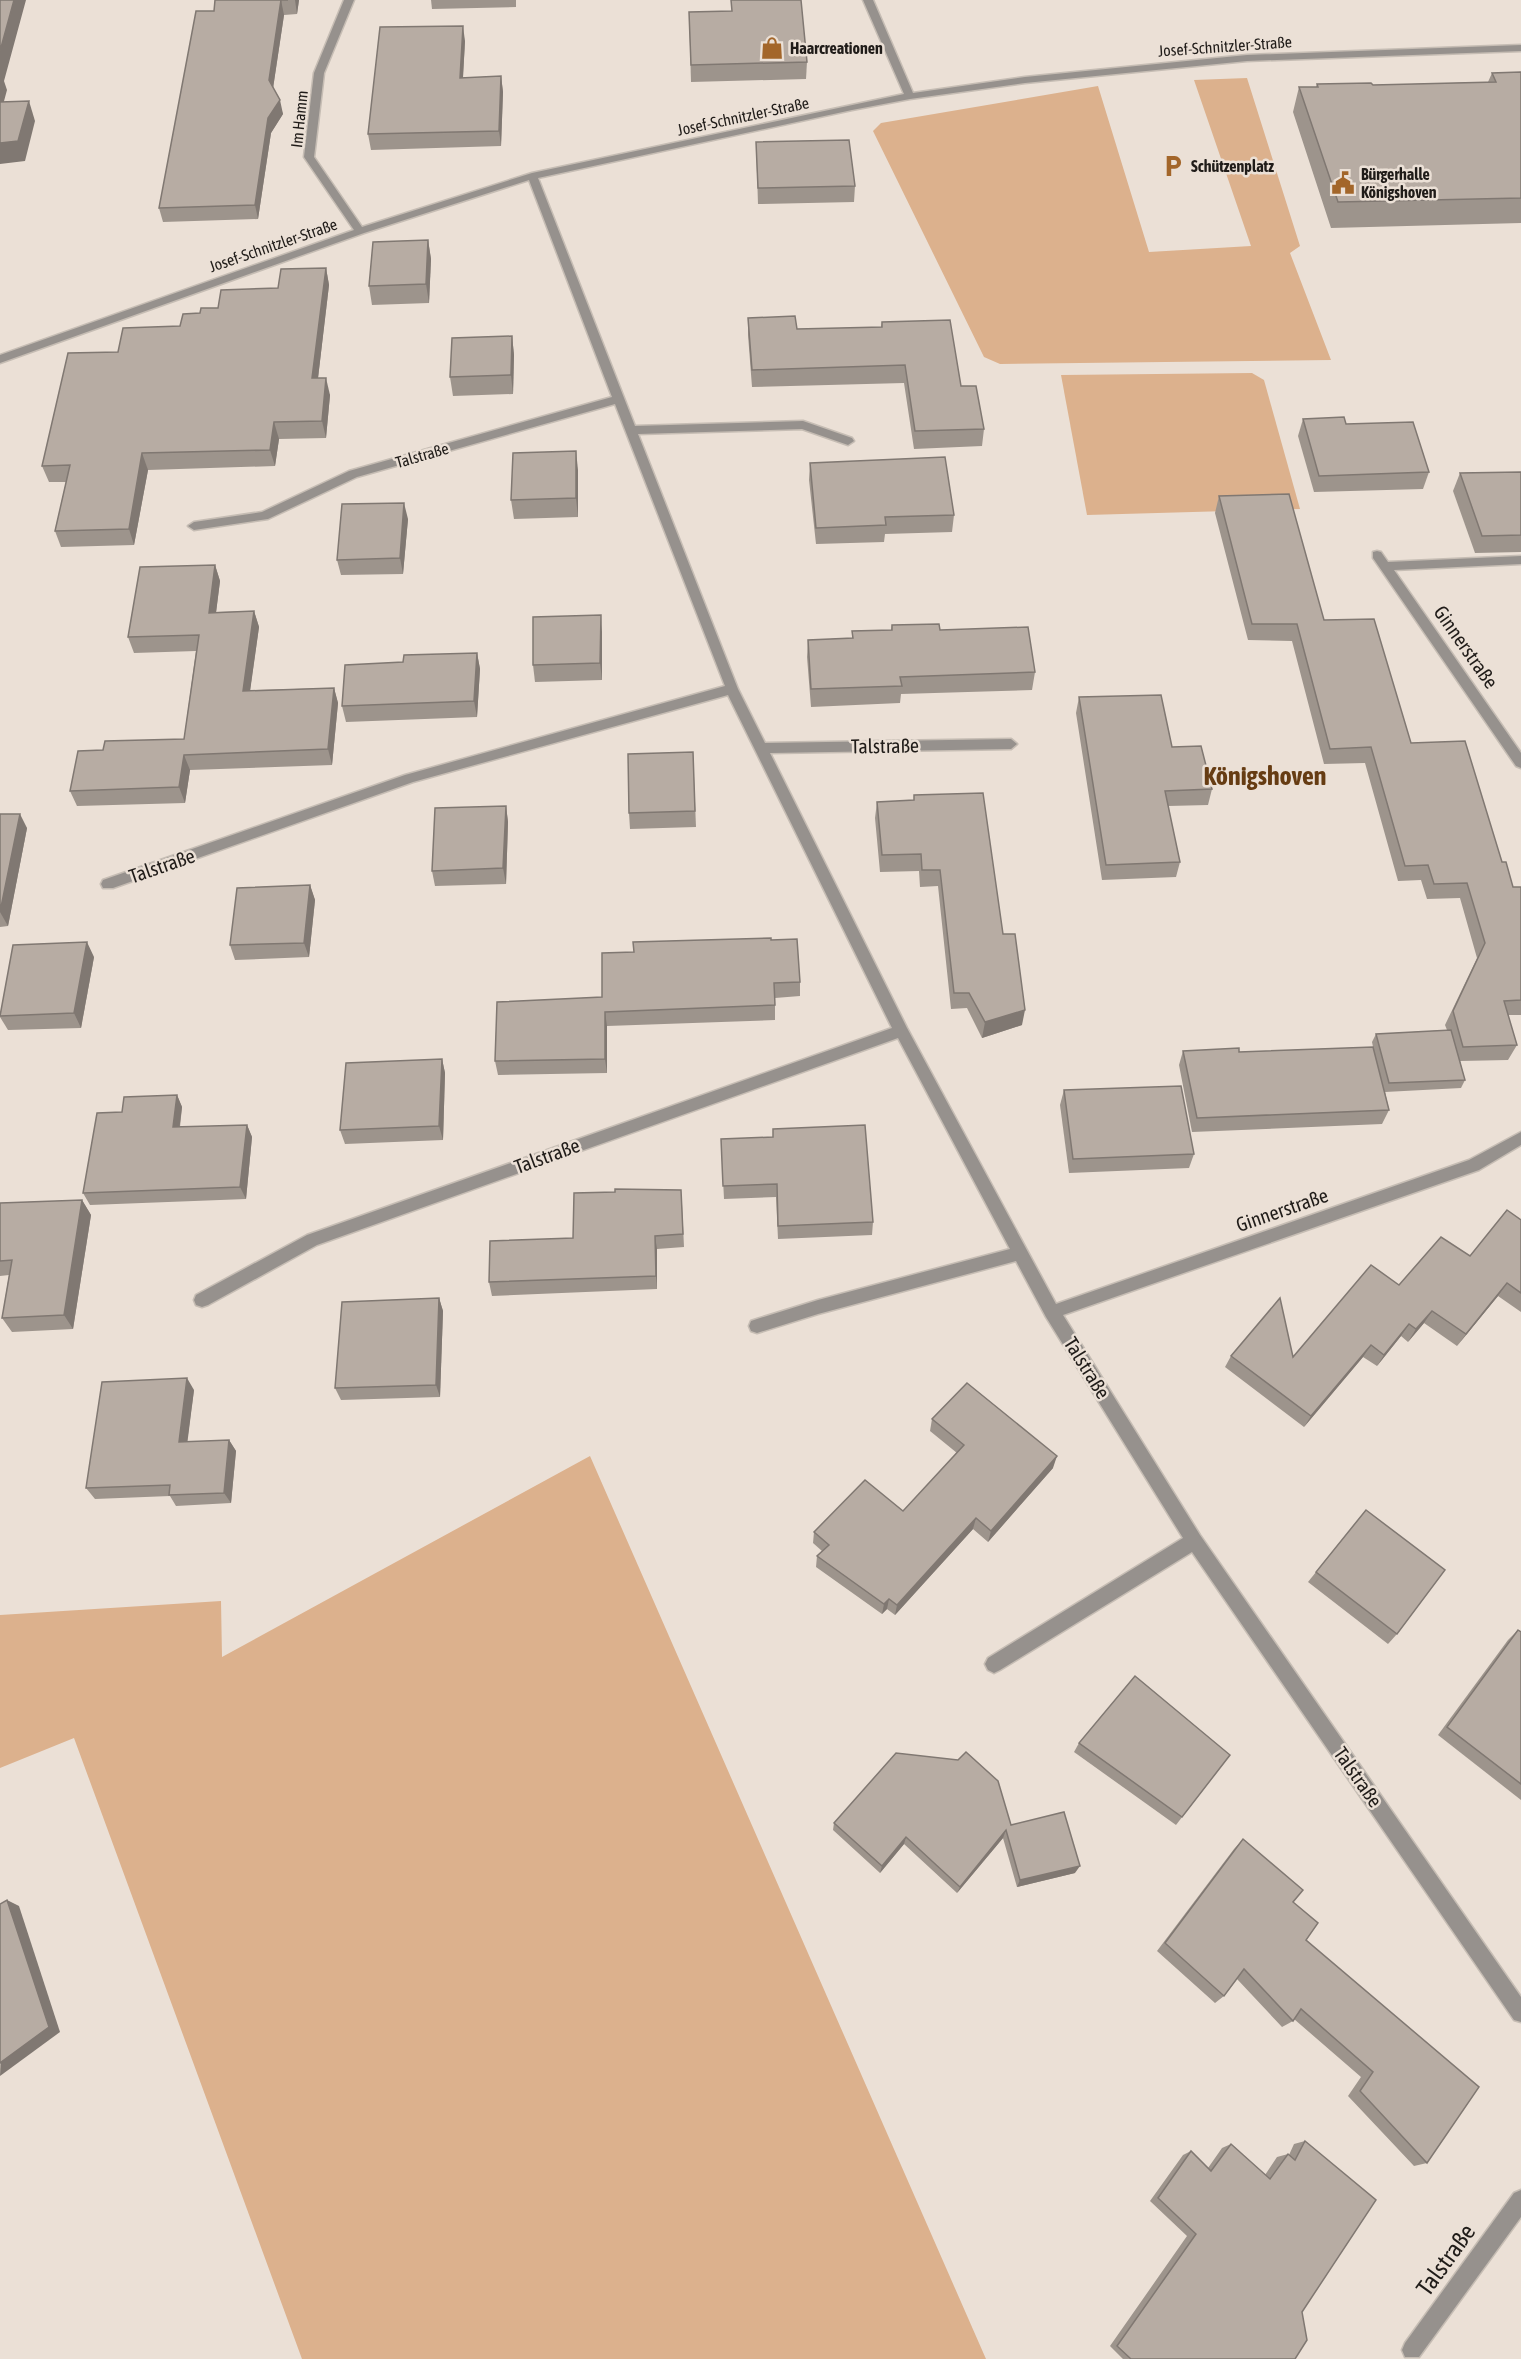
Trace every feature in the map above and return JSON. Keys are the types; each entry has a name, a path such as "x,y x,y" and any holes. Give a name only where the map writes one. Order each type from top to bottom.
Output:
{"street":[{"name":"Im Hamm","path":"349,0 319,73 309,157 360,231"},
{"path":"868,0 910,96"},
{"name":"Josef-Schnitzler-Straße","path":"0,359 360,231 532,176 910,96 1025,80 1247,58 1521,48"},
{"name":"Talstraße","path":"532,176 732,689 759,748 901,1030 1020,1253 1052,1312 1194,1541 1521,2013"},
{"name":"Talstraße","path":"194,526 264,516 352,474 618,399"},
{"path":"632,430 803,425 848,441"},
{"name":"Ginnerstraße","path":"1377,555 1521,763"},
{"path":"1385,566 1521,560"},
{"name":"Talstraße","path":"108,884 410,778 732,689"},
{"name":"Talstraße","path":"759,748 1011,744"},
{"name":"Talstraße","path":"202,1300 312,1240 901,1030"},
{"name":"Ginnerstraße","path":"1052,1312 1474,1165 1521,1138"},
{"path":"757,1326 818,1307 1020,1253"},
{"path":"994,1665 1194,1541"},
{"name":"Talstraße","path":"1412,2350 1521,2200"}],"shaded area":[{"path":"1247,78 1300,246 1290,253 1331,360 1000,364 984,357 873,131 881,123 1098,86 1149,252 1251,246 1194,80"},
{"path":"1252,373 1264,380 1300,509 1087,515 1061,375"},
{"path":"590,1456 986,2359 302,2359 74,1738 0,1768 0,1615 221,1601 222,1657"}],"building":[{"path":"0,0 14,0 0,51"},
{"path":"215,0 281,0 269,80 280,100 268,118 255,205 159,208 196,11 214,11"},
{"path":"731,0 801,0 807,62 691,65 689,12 732,11"},
{"path":"463,26 460,78 501,76 499,131 368,134 380,27"},
{"path":"1521,72 1521,198 1338,202 1299,87 1318,87 1317,84 1496,82 1492,73"},
{"path":"29,101 18,141 0,143 0,102"},
{"path":"849,140 855,186 758,188 756,142"},
{"path":"428,240 426,284 369,286 373,242"},
{"path":"326,268 312,378 326,378 322,421 274,422 270,450 142,453 129,529 55,531 70,465 42,466 68,353 118,352 123,328 180,326 183,314 200,313 201,308 218,308 221,290 278,288 281,269"},
{"path":"795,316 797,329 882,327 882,322 950,320 961,386 976,386 984,429 915,431 905,365 752,370 748,318"},
{"path":"512,336 511,375 450,377 452,338"},
{"path":"1344,417 1346,424 1413,422 1429,472 1319,476 1303,419"},
{"path":"576,451 576,498 511,500 513,453"},
{"path":"945,457 954,515 885,517 886,525 816,528 810,463"},
{"path":"1521,472 1521,535 1482,536 1460,473"},
{"path":"1289,494 1324,620 1374,619 1411,743 1465,741 1502,862 1506,862 1513,887 1521,887 1521,1000 1504,1001 1517,1045 1463,1047 1453,1011 1485,943 1467,883 1434,884 1428,865 1405,866 1371,747 1330,749 1297,624 1252,624 1219,496"},
{"path":"404,503 400,558 337,560 342,504"},
{"path":"215,565 209,613 254,611 243,691 334,688 328,749 184,755 179,787 70,791 78,751 103,750 105,741 184,739 199,635 128,637 140,567"},
{"path":"601,615 600,663 533,665 533,617"},
{"path":"939,624 940,630 1028,627 1035,672 900,677 902,686 811,689 808,640 853,638 852,631 892,630 892,625"},
{"path":"477,653 474,701 342,706 345,665 403,662 404,655"},
{"path":"1161,695 1172,747 1201,746 1212,789 1165,791 1180,862 1106,865 1079,697"},
{"path":"693,752 695,811 629,813 628,754"},
{"path":"983,793 1003,934 1015,934 1025,1010 985,1022 969,993 954,993 940,870 922,870 921,854 882,855 877,802 914,800 914,795"},
{"path":"506,806 503,868 432,871 435,808"},
{"path":"0,814 20,814 0,912"},
{"path":"310,885 304,943 230,945 237,888"},
{"path":"771,938 771,940 797,939 800,982 774,983 775,1005 605,1012 605,1059 495,1061 497,1002 602,997 602,953 634,952 633,942"},
{"path":"87,942 74,1013 0,1016 13,945"},
{"path":"1451,1030 1465,1080 1389,1083 1376,1034"},
{"path":"1373,1047 1389,1110 1197,1118 1183,1051 1239,1048 1239,1052"},
{"path":"442,1059 439,1126 340,1130 346,1063"},
{"path":"1181,1086 1194,1154 1073,1159 1064,1090"},
{"path":"177,1095 173,1127 247,1125 240,1187 83,1193 97,1113 122,1112 124,1097"},
{"path":"865,1125 873,1222 778,1226 777,1184 723,1186 721,1139 773,1137 773,1129"},
{"path":"615,1189 681,1190 683,1234 655,1236 656,1276 489,1282 490,1241 573,1238 574,1193 615,1192"},
{"path":"82,1200 64,1315 2,1318 12,1260 0,1261 0,1203"},
{"path":"1507,1210 1521,1220 1521,1293 1507,1283 1466,1334 1432,1311 1416,1329 1409,1324 1384,1355 1371,1345 1311,1416 1231,1356 1280,1298 1293,1357 1371,1265 1399,1285 1441,1237 1470,1256"},
{"path":"439,1298 436,1385 335,1388 342,1302"},
{"path":"187,1378 179,1442 229,1440 224,1493 169,1495 170,1485 86,1488 102,1382"},
{"path":"967,1383 1057,1456 991,1531 976,1518 897,1605 889,1599 884,1604 817,1556 829,1545 814,1532 865,1480 903,1511 964,1445 932,1419"},
{"path":"1366,1510 1445,1570 1397,1634 1316,1572"},
{"path":"1518,1630 1521,1632 1521,1784 1447,1727"},
{"path":"1135,1676 1230,1755 1182,1817 1079,1743"},
{"path":"966,1752 998,1781 1011,1825 1064,1812 1080,1866 1020,1880 1006,1830 960,1887 906,1837 882,1866 834,1823 896,1753 958,1760"},
{"path":"1243,1839 1303,1890 1293,1902 1318,1923 1306,1940 1479,2087 1427,2163 1360,2091 1373,2072 1301,2009 1293,2021 1244,1969 1224,1996 1165,1943"},
{"path":"7,1900 49,2027 0,2063 0,1904"},
{"path":"1305,2141 1376,2200 1302,2312 1307,2340 1295,2359 1131,2359 1117,2346 1196,2234 1158,2198 1191,2151 1211,2171 1231,2144 1270,2179 1288,2154 1295,2160"}],"place":[{"name":"Haarcreationen","path":"772,48"},
{"name":"Schützenplatz","path":"1173,166"},
{"name":"Bürgerhalle Königshoven","path":"1343,183"}],"district":[{"name":"Königshoven","path":"1265,776"}]}
